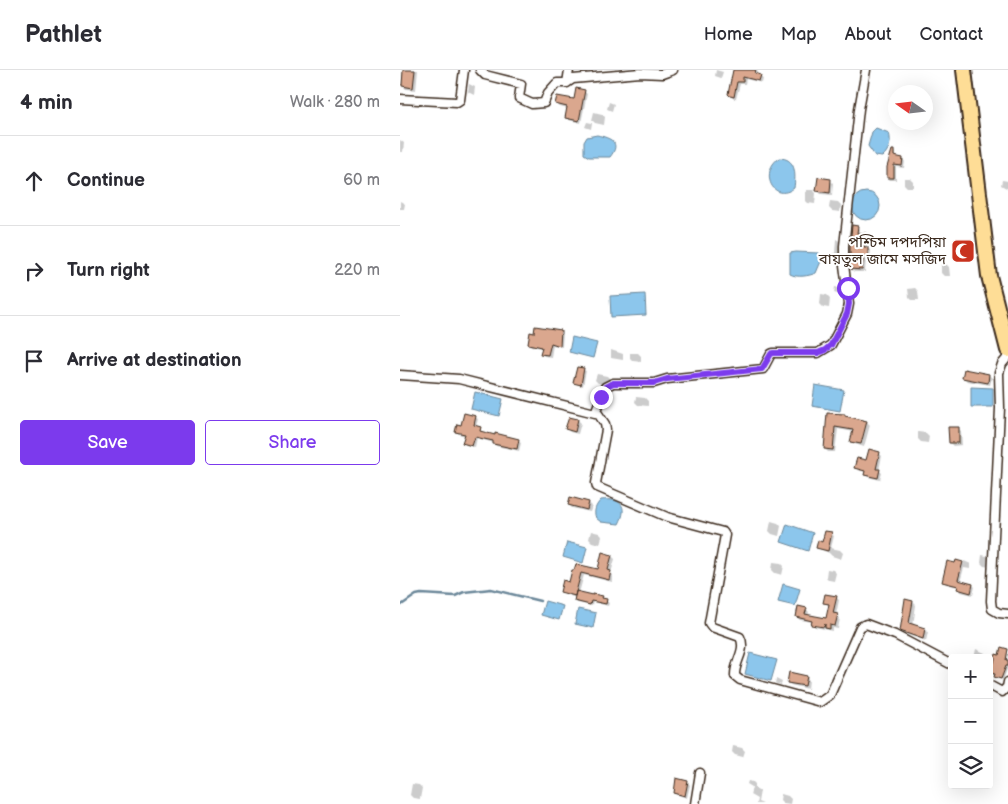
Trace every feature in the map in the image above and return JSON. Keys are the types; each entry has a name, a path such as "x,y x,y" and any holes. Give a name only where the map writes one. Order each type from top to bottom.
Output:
{"highway":[{"path":"964,70 989,276 1007,349"}],"street":[{"path":"400,99 457,102 460,100 464,70"},
{"path":"480,70 491,77 521,84 519,98 532,104 544,102 548,93 557,83 567,83 572,79 640,73 662,74 673,70"},
{"path":"567,83 569,70"},
{"path":"597,412 605,387 613,383 654,383 667,379 762,369 773,353 818,353 831,345 847,314 849,304 844,265 844,246 857,127 866,70"},
{"path":"1007,349 999,373 1000,408 991,601 992,609 999,613 1008,614"},
{"path":"400,376 459,379 591,414 597,412"},
{"path":"597,412 605,424 606,430 596,483 597,487 667,517 723,532 725,536 709,623 712,627 740,637 742,640 742,650 734,670 735,676 740,680 820,702 830,695 860,627 866,624 895,636 948,663"},
{"path":"993,687 1002,692 1007,687 1008,682"},
{"path":"696,804 700,774"}],"water":[{"path":"876,128 889,133 890,136 889,146 882,157 875,156 868,146 872,132"},
{"path":"597,135 610,139 615,144 610,157 589,157 584,154 584,142 587,137"},
{"path":"779,158 789,161 795,172 794,188 787,192 780,192 775,189 769,178 773,164"},
{"path":"866,192 876,196 880,206 876,216 866,220 856,216 852,206 856,196"},
{"path":"790,253 819,253 822,259 816,273 803,276 790,274"},
{"path":"645,294 646,315 611,317 610,296"},
{"path":"572,337 597,343 593,358 569,352"},
{"path":"815,385 844,390 840,411 812,406"},
{"path":"971,387 993,388 993,407 971,407"},
{"path":"475,392 503,399 499,416 471,409"},
{"path":"601,500 613,500 621,504 623,512 619,524 601,522 596,518 596,508"},
{"path":"787,524 813,533 808,551 781,542"},
{"path":"567,542 587,547 583,563 563,557"},
{"path":"783,584 800,589 795,606 778,602"},
{"path":"545,601 563,606 559,620 541,615"},
{"path":"578,609 596,613 593,628 575,624"},
{"path":"750,653 777,660 771,681 745,674"}],"building":[{"path":"403,70 415,70 413,88 402,86"},
{"path":"733,70 756,70 755,73 761,75 759,81 743,77 743,82 737,82 734,97 728,94"},
{"path":"576,88 585,90 579,121 565,118 567,107 555,104 557,96 574,99"},
{"path":"892,150 894,150 894,156 903,158 902,166 894,165 894,178 887,178 887,167"},
{"path":"818,177 831,179 830,193 816,191"},
{"path":"852,225 858,226 857,233 866,233 864,247 868,247 868,256 864,256 862,270 850,269"},
{"path":"535,326 561,330 560,346 551,343 548,355 540,354 542,347 528,344 530,332 534,333"},
{"path":"577,367 584,368 581,385 573,383"},
{"path":"964,369 989,374 988,383 962,378"},
{"path":"464,413 476,416 474,425 481,427 480,431 519,439 517,449 493,444 493,441 475,437 472,446 462,443 465,434 455,432 457,424 461,425"},
{"path":"827,413 845,414 845,416 867,421 861,444 850,442 853,430 835,427 833,450 824,449"},
{"path":"569,417 578,419 575,432 565,429"},
{"path":"948,427 959,427 959,443 949,443"},
{"path":"869,449 880,452 876,469 880,469 878,478 864,475 865,471 854,468 857,458 866,460"},
{"path":"570,497 589,502 587,510 568,505"},
{"path":"825,531 832,532 828,551 816,548 818,540 822,542"},
{"path":"602,552 612,555 608,570 611,571 609,580 581,573 575,596 560,592 563,580 569,582 572,570 574,570 576,564 598,569"},
{"path":"956,560 963,562 958,580 973,584 971,593 957,589 958,586 942,582 947,561 955,563"},
{"path":"576,591 603,596 602,598 607,599 606,604 591,601 590,605 574,601"},
{"path":"825,594 837,596 833,613 838,614 835,626 830,625 830,629 825,628 825,624 824,627 811,625 812,621 796,617 798,606 807,608 805,614 826,618 829,604 823,603"},
{"path":"905,599 913,601 909,623 925,628 923,639 900,631"},
{"path":"1001,647 1008,649 1006,660 1008,660 1008,666 1006,666 1001,679 994,677 995,674 993,674 993,663 996,654 999,655"},
{"path":"789,672 807,676 805,686 787,683"},
{"path":"676,778 688,781 685,796 674,793"}],"waterway":[{"path":"400,606 416,595 421,594 455,596 464,592 491,589 540,601"}],"place":[{"name":"পশ্চিম দপদপিয়া বায়তুল জামে মসজিদ","path":"963,251"}],"route":[{"path":"601,397 605,387 613,383 654,383 695,375 762,369 773,353 818,353 825,350 831,345 847,314 849,304 848,288"}]}
